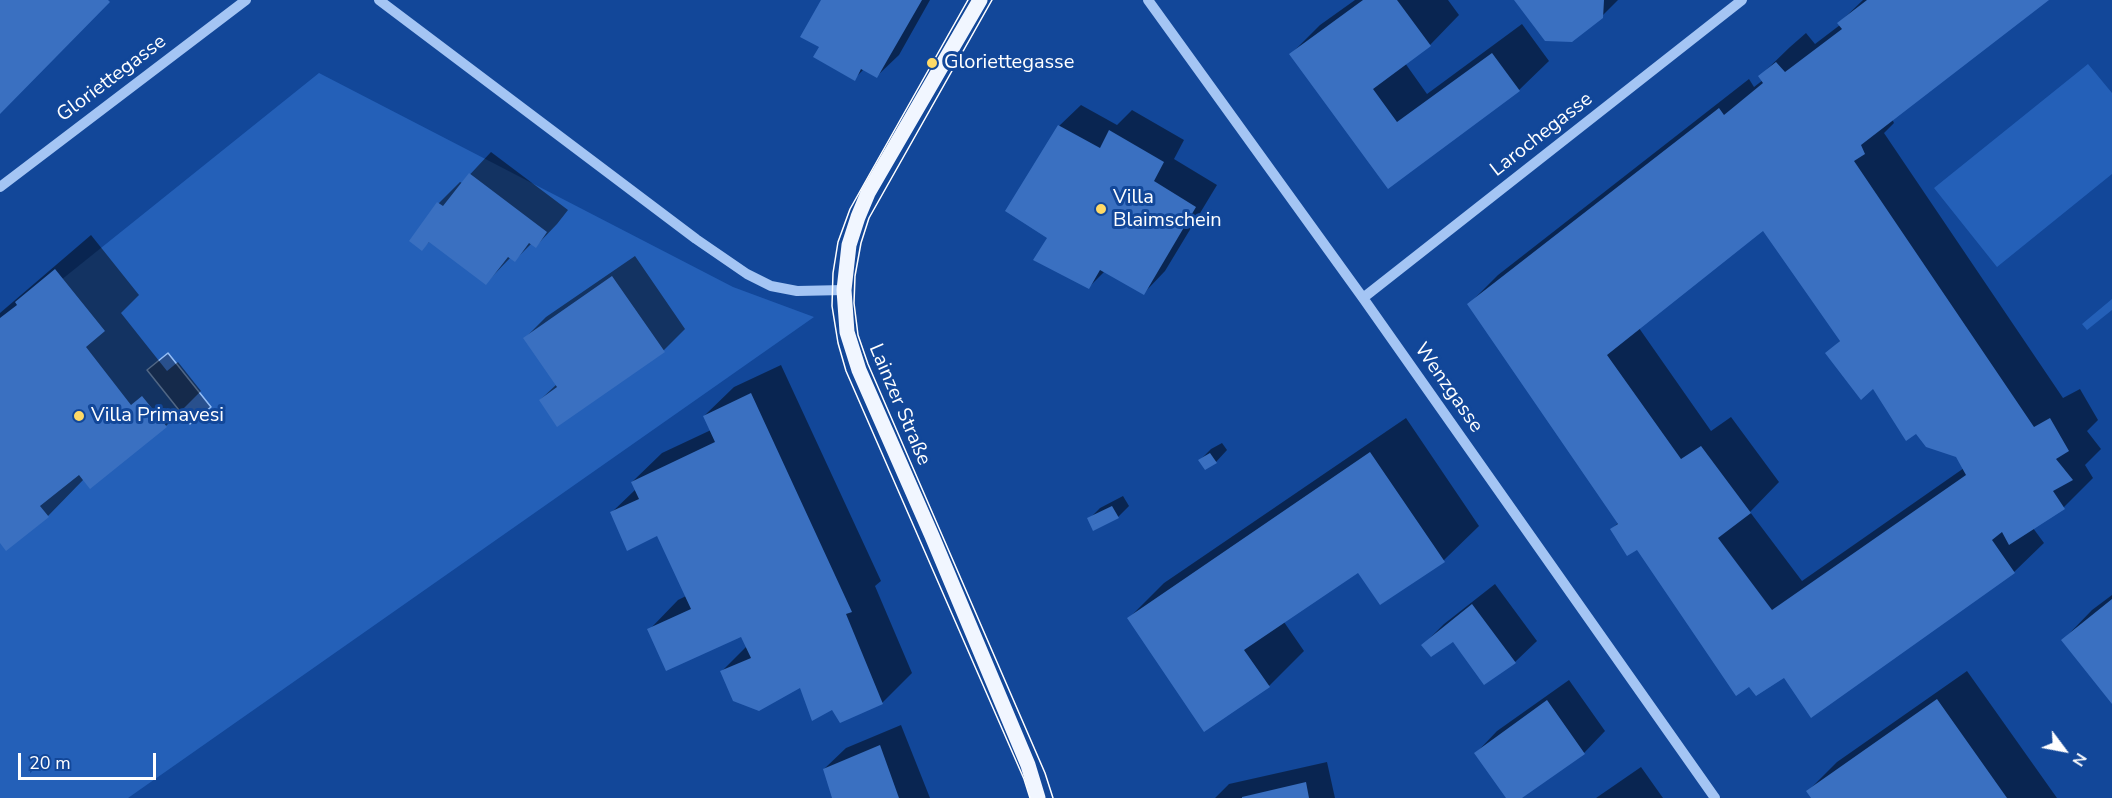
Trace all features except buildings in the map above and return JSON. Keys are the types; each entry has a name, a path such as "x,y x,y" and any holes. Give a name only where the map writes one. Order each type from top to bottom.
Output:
{"main road":[{"name":"Lainzer Straße","path":"980,0 868,193 858,217 849,245 844,290 847,332 859,370 955,590 1028,765 1038,798"}],"street":[{"name":"Gloriettegasse","path":"0,187 246,0"},
{"path":"379,0 747,274 771,285 797,291 844,290"},
{"name":"Wenzgasse","path":"1148,0 1363,298 1715,798"},
{"name":"Larochegasse","path":"1363,298 1742,0"}],"shaded area":[{"path":"2088,64 2112,93 2112,174 1997,267 1934,188"},
{"path":"319,73 733,287 814,317 128,798 0,798 0,329"},
{"path":"2112,299 2112,310 2087,330 2082,324"},
{"path":"168,353 211,407 190,424 147,370"}],"tram line":[{"path":"968,0 850,209 838,242 833,273 832,306 838,343 846,371 1024,779 1030,798"},
{"path":"992,0 869,218 861,243 855,276 854,303 858,335 868,364 1045,773 1053,798"}],"place":[{"name":"Gloriettegasse","path":"932,63"},
{"name":"Villa Blaimschein","path":"1101,209"},
{"name":"Villa Primavesi","path":"79,416"}]}
